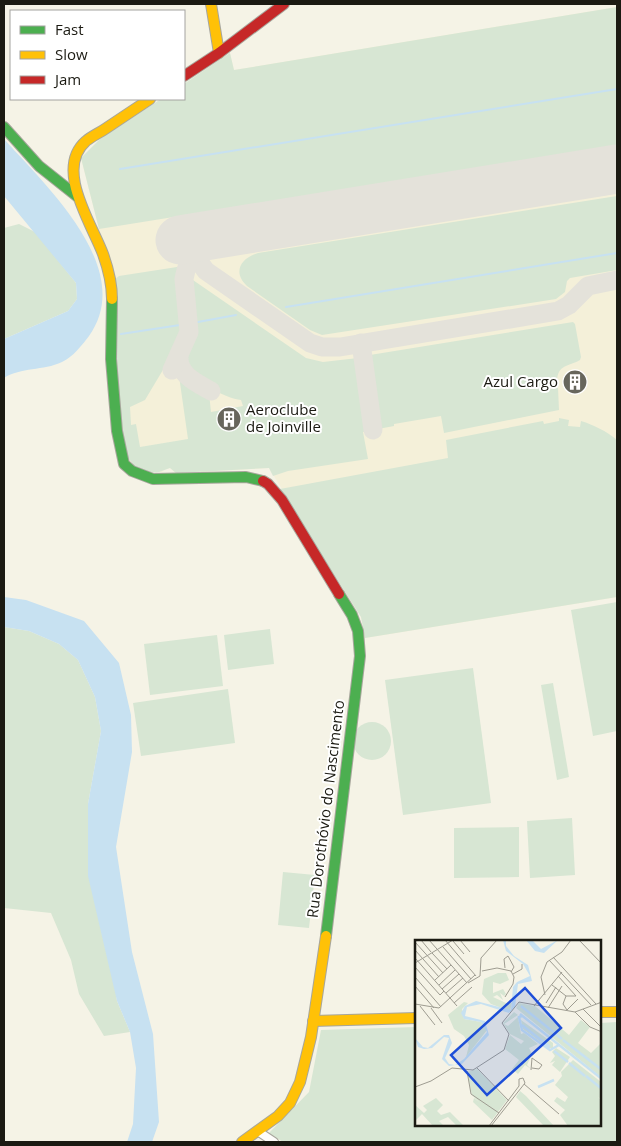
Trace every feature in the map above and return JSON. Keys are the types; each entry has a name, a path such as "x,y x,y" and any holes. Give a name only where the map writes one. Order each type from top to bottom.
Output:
{"street":[{"path":"210,4 219,53"},
{"path":"185,75 219,53 284,4"},
{"path":"78,197 73,164 80,148 92,137 148,100"},
{"path":"4,128 39,166 78,197"},
{"name":"Rua Dorothóvio do Nascimento","path":"78,197 102,254 112,290 113,380 120,453 124,464 140,474 153,479 246,477 262,480 268,484 282,500 327,574 355,623 360,640 360,656 332,889 305,1067 295,1094 280,1115 242,1142"},
{"path":"601,1012 617,1012"},
{"path":"313,1020 415,1018"},
{"path":"258,1132 274,1142"}],"shaded area":[{"path":"617,7 617,597 365,638 361,617 269,468 176,473 170,468 162,472 153,472 129,461 125,450 116,370 116,296 81,158 100,139 159,100 185,100 185,83 230,53 234,70"}],"green space":[{"path":"617,7 617,146 99,229 81,158 100,139 159,100 185,100 185,83 230,53 234,70"},
{"path":"617,196 617,270 570,278 567,281 565,292 556,299 322,335 310,330 247,286 240,276 239,271 243,262 258,253"},
{"path":"19,224 35,232 76,283 77,299 68,311 4,339 4,228"},
{"path":"177,267 183,325 182,338 145,400 130,407 131,425 136,424 140,447 188,439 179,376 209,393 211,412 243,406 241,400 226,396 207,386 185,367 183,357 194,327 190,278 306,358 323,362 358,358 370,431 363,432 368,459 288,471 273,476 269,468 176,473 170,468 153,473 138,468 130,460 125,450 116,370 116,296 114,280 119,276"},
{"path":"573,322 575,324 580,360 564,367 559,372 557,381 546,382 547,389 558,388 559,410 444,433 441,416 394,424 394,426 378,429 368,359 370,355"},
{"path":"559,418 569,420 568,426 580,427 581,421 591,424 617,440 617,597 365,638 361,617 280,489 448,458 446,440 543,421 544,424 559,421"},
{"path":"617,602 617,731 593,736 571,610"},
{"path":"4,627 29,631 59,644 78,660 95,697 101,731 88,804 117,1001 130,1032 104,1036 79,994 71,960 51,913 4,908"},
{"path":"270,629 274,664 228,670 224,635"},
{"path":"217,635 223,686 150,695 144,644"},
{"path":"473,668 491,803 403,815 385,680"},
{"path":"553,683 569,777 557,780 541,685"},
{"path":"228,689 235,743 141,756 133,703"},
{"path":"372,722 386,727 391,741 386,755 372,760 358,755 353,741 358,727"},
{"path":"572,818 575,875 530,878 527,821"},
{"path":"519,827 519,877 454,878 454,828"},
{"path":"283,872 315,875 309,928 278,925"},
{"path":"617,1022 617,1142 283,1142 269,1133 309,1092 321,1030 415,1027 415,1126 601,1126 601,1023"}],"water":[{"path":"4,139 62,204 80,230 94,256 102,283 101,310 89,336 74,354 55,365 18,372 4,378 4,339 68,311 77,299 76,283 4,196"},
{"path":"4,597 26,600 84,621 119,663 131,715 132,752 116,847 132,952 153,1034 159,1122 152,1142 127,1142 133,1124 136,1068 130,1032 117,1001 88,876 88,804 101,731 95,697 78,660 59,644 29,631 4,627"}],"waterway":[{"path":"120,169 617,89"},
{"path":"286,307 617,253"},
{"path":"198,322 236,315"},
{"path":"121,334 180,325"}],"taxiway":[{"path":"213,235 206,238 197,250 199,260 206,271 310,343 322,347 340,347 558,311 569,305 588,286 617,280"},
{"path":"172,370 189,332 184,279 186,270 198,245"},
{"path":"361,343 373,430"},
{"path":"179,357 185,374 211,391"}],"runway":[{"path":"180,240 617,169"}],"traffic: fast":[{"path":"4,127 39,166 78,197"},
{"path":"112,299 111,359 117,431 124,464 132,471 153,479 246,477 263,481"},
{"path":"326,936 360,656 358,631 352,615 339,594"}],"traffic: slow":[{"path":"211,4 219,53"},
{"path":"112,299 107,265 78,197 74,181 74,166 77,153 86,141 148,100"},
{"path":"242,1142 278,1116 290,1103 300,1082 311,1037 326,936"},
{"path":"601,1012 617,1012"},
{"path":"313,1021 415,1018"}],"traffic: jam":[{"path":"185,75 219,53 284,4"},
{"path":"263,481 282,500 339,594"}],"place":[{"name":"Azul Cargo","path":"575,382"},
{"name":"Aeroclube de Joinville","path":"229,419"}]}
